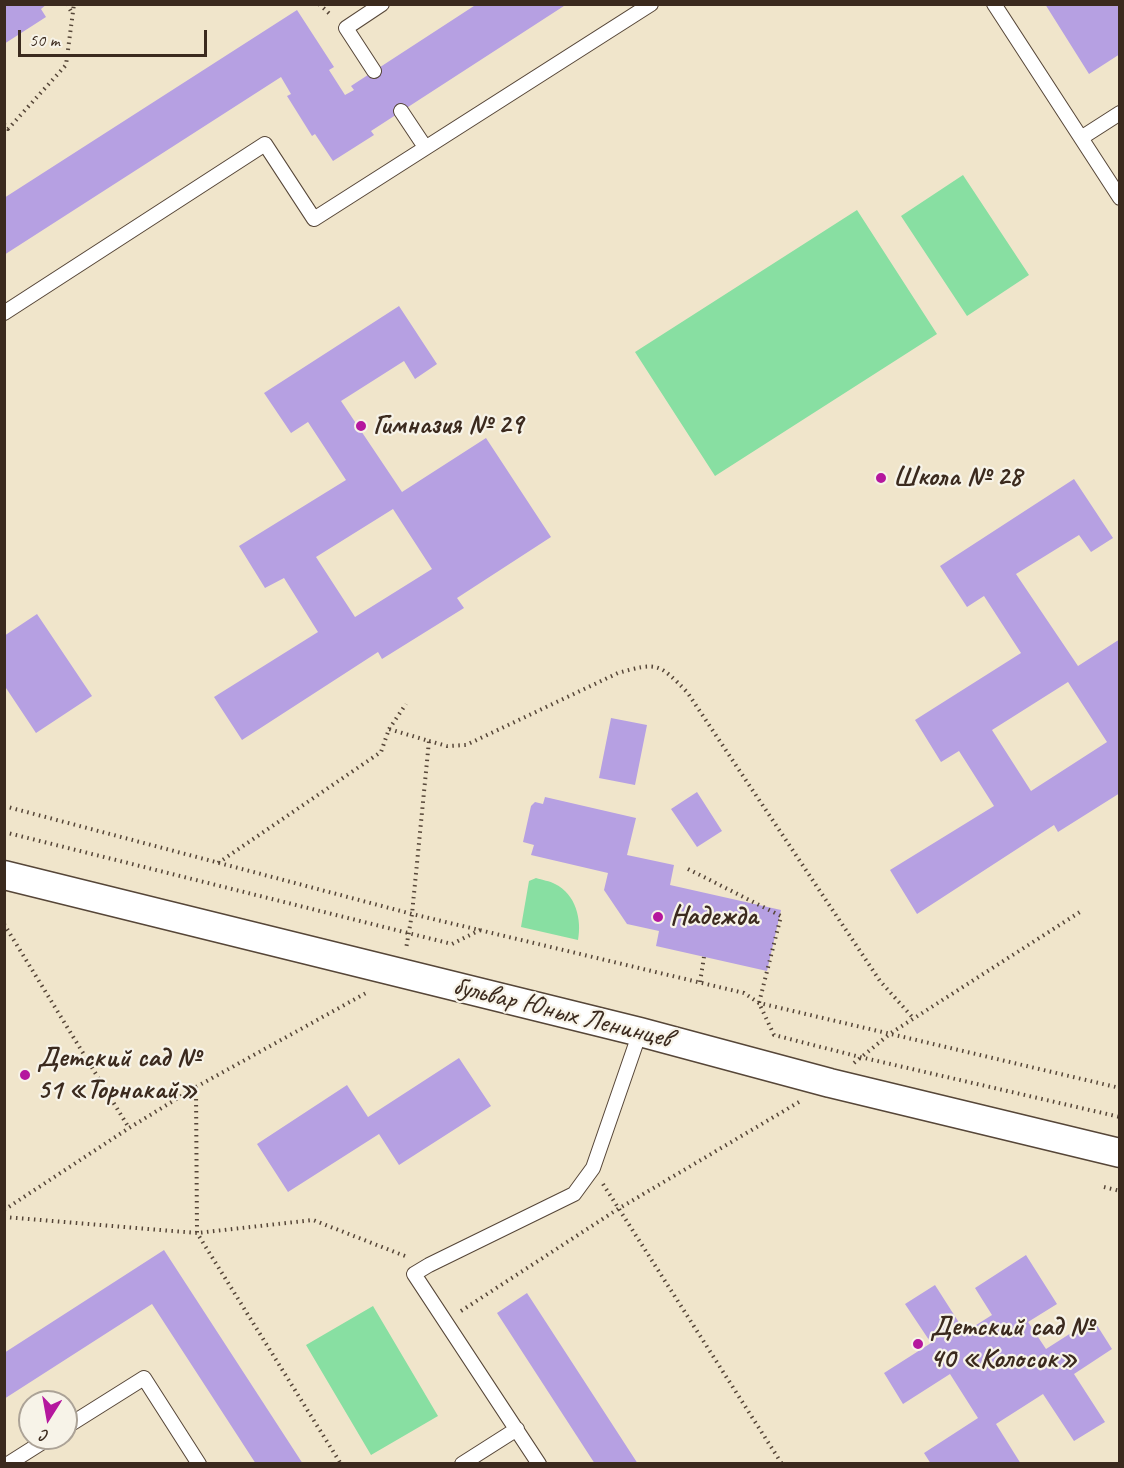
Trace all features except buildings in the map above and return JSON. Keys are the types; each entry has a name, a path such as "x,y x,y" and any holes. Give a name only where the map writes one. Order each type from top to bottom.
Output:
{"street":[{"name":"бульвар Юных Ленинцев","path":"4,875 640,1032 830,1083 1119,1153"}],"lane":[{"path":"374,71 346,28 382,4"},
{"path":"4,313 266,144 314,219 651,4"},
{"path":"994,4 1119,198"},
{"path":"401,111 425,147"},
{"path":"1081,138 1119,113"},
{"path":"539,1464 414,1274 574,1194 593,1168 640,1032"},
{"path":"78,1419 144,1378 199,1464"},
{"path":"462,1464 517,1429"},
{"path":"8,1464 30,1450"}],"path":[{"path":"67,4 73,14"},
{"path":"6,128 66,65 74,4"},
{"path":"429,741 447,746 466,745 618,674 643,666 655,666 668,672 687,692 880,981 914,1019"},
{"path":"388,729 406,704"},
{"path":"4,806 412,914 744,993 759,1003 1119,1088"},
{"path":"4,832 452,944 482,929"},
{"path":"688,869 781,916 759,1003 774,1035 1119,1117"},
{"path":"445,1321 618,1209 830,1083 891,1033 1083,910"},
{"path":"4,924 129,1128"},
{"path":"700,982 704,957"},
{"path":"196,1087 197,1233 341,1464"},
{"path":"593,1168 782,1464"},
{"path":"1104,1187 1119,1191"},
{"path":"4,1217 197,1233 313,1220 429,1265"}],"green space":[{"path":"963,175 1029,275 967,316 901,216"},
{"path":"857,210 937,334 715,476 635,352"},
{"path":"536,878 562,888 573,901 578,916 578,940 521,927 529,881"},
{"path":"373,1306 438,1416 371,1455 306,1345"}],"place":[{"name":"Гимназия № 29","path":"361,426"},
{"name":"Школа № 28","path":"881,478"},
{"name":"Надежда","path":"658,917"},
{"name":"Детский сад № 51 «Торнакай»","path":"25,1075"},
{"name":"Детский сад № 40 «Колосок»","path":"918,1344"}]}
